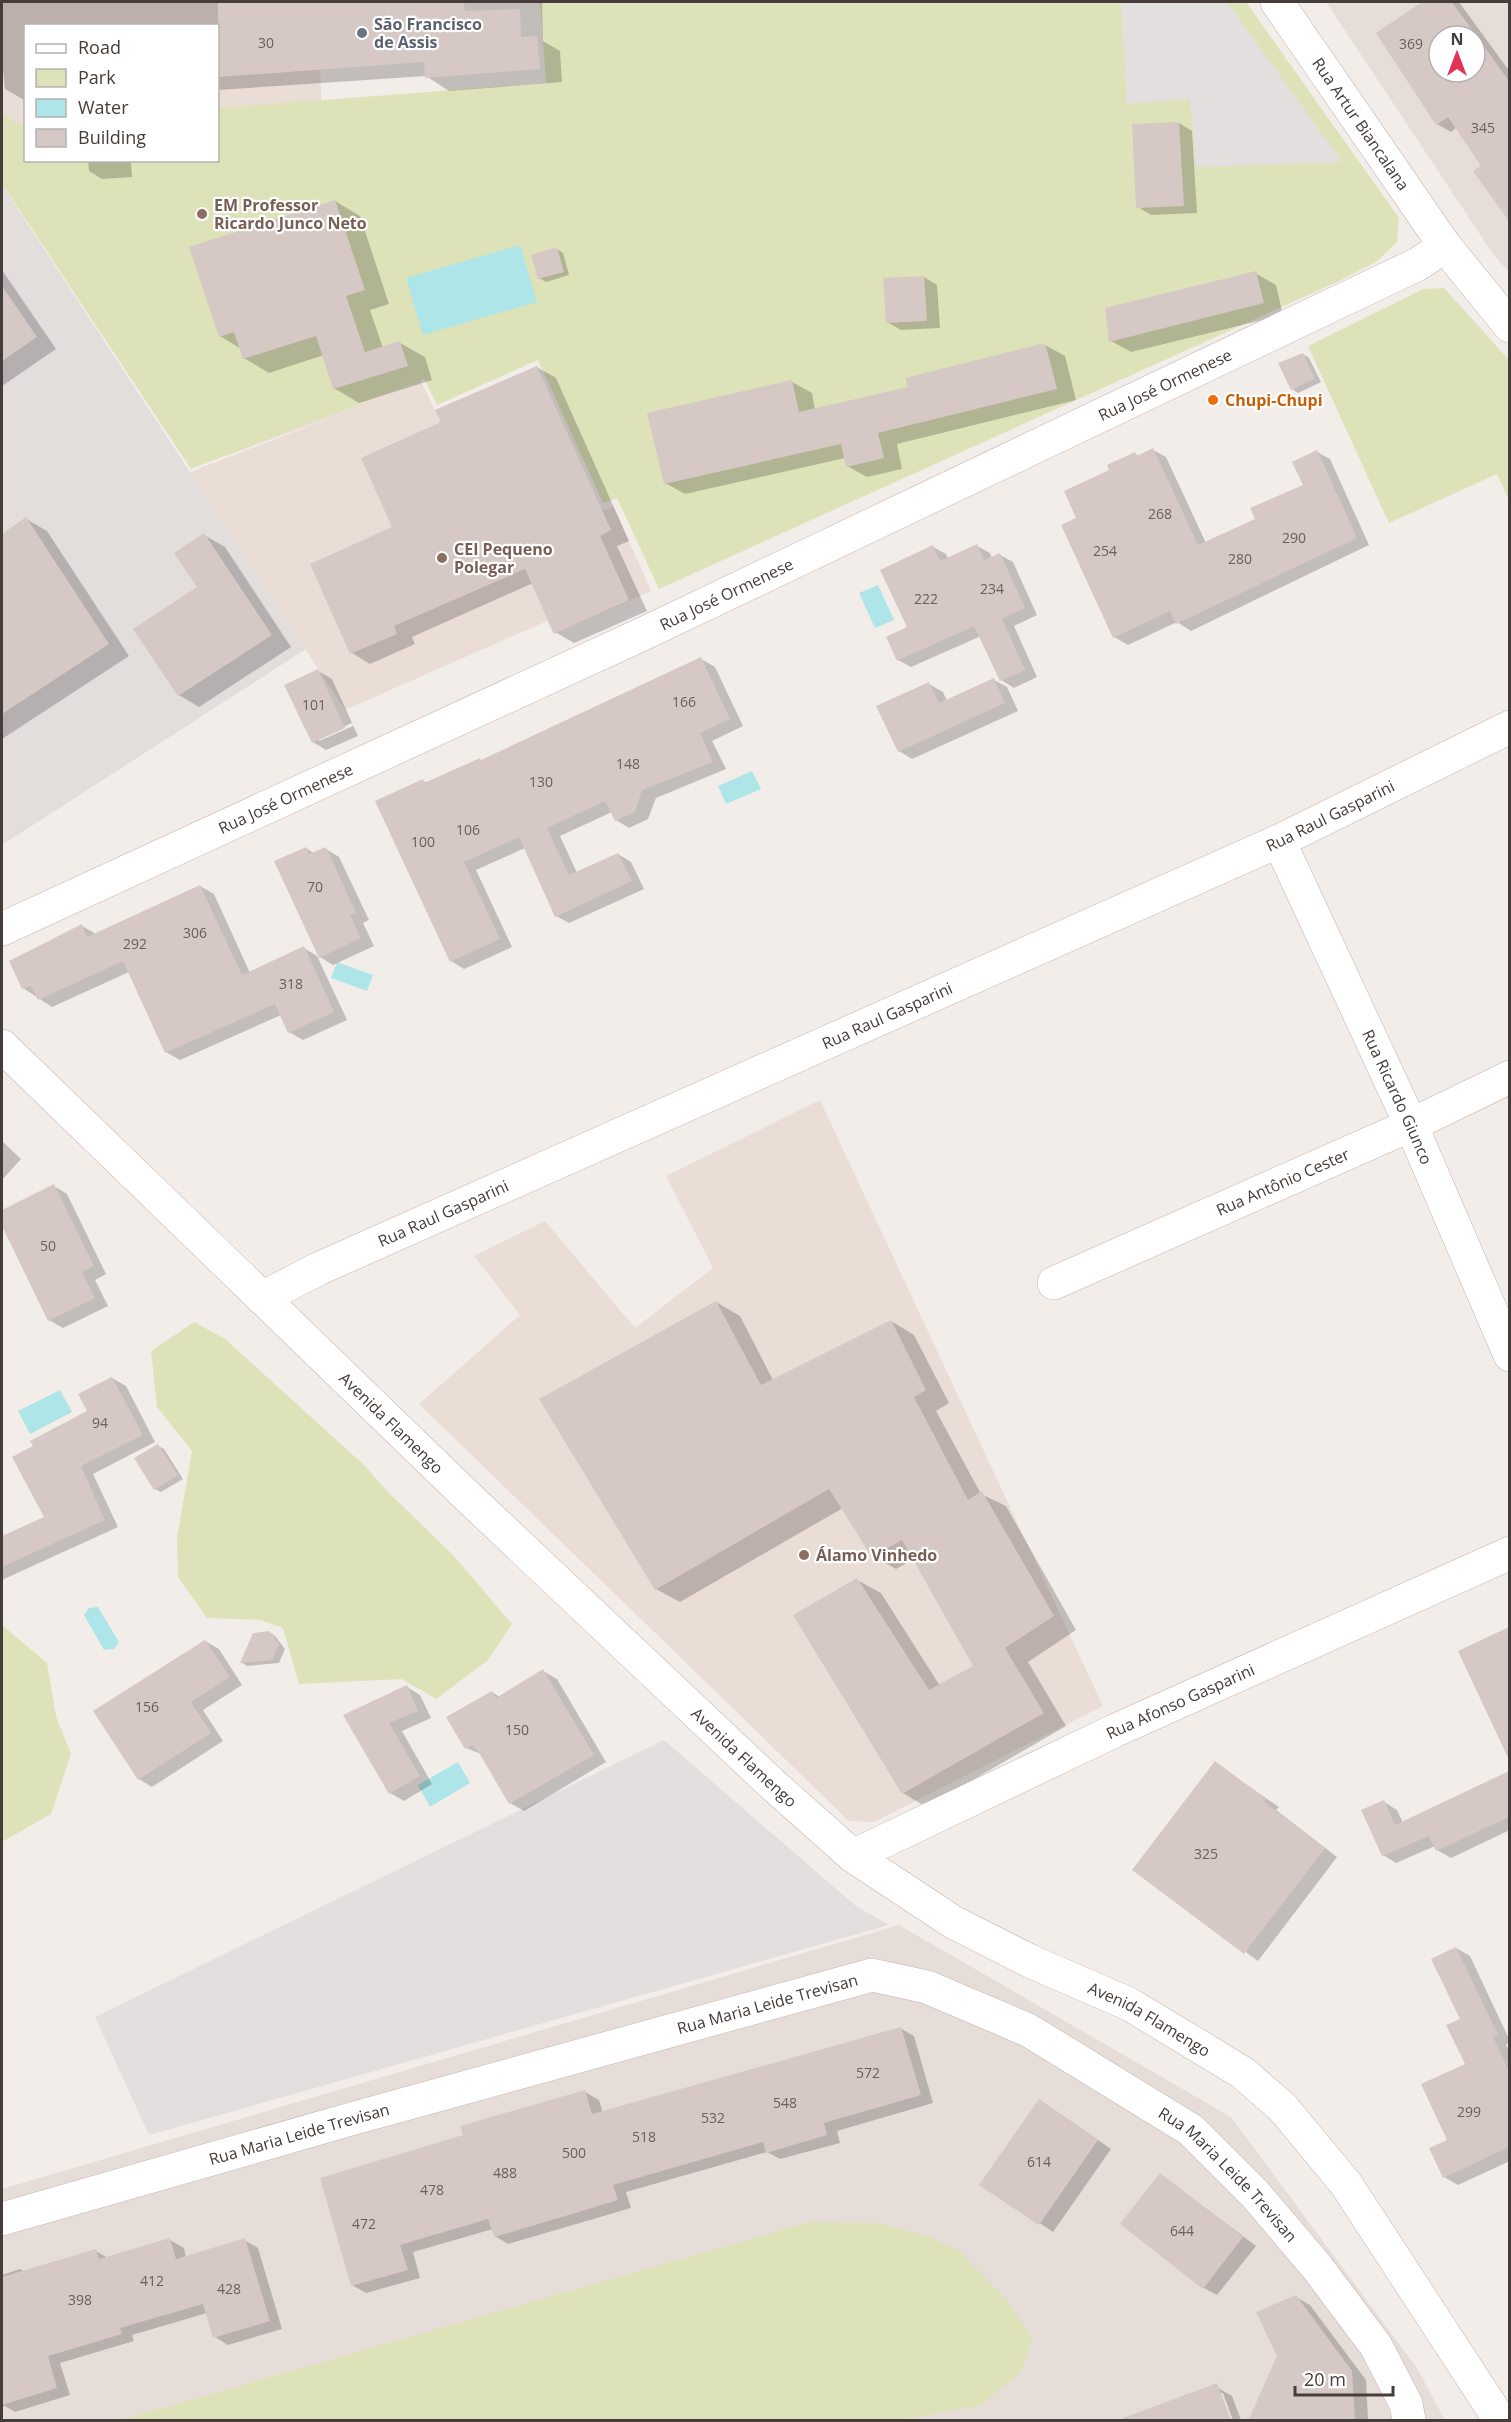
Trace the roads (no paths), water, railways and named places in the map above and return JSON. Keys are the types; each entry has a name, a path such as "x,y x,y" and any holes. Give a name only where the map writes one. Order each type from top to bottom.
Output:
{"street":[{"name":"Rua Artur Biancalana","path":"1277,2 1445,246 1509,326"},
{"name":"Rua José Ormenese","path":"2,929 658,627 1418,264 1445,246"},
{"name":"Rua Raul Gasparini","path":"262,1298 318,1269 1279,841 1509,727"},
{"name":"Rua Ricardo Giunco","path":"1279,841 1411,1125 1509,1355"},
{"name":"Avenida Flamengo","path":"2,1046 262,1298 771,1783 853,1856 953,1922 1030,1961 1129,2004 1243,2073 1283,2108 1346,2184 1500,2421"},
{"name":"Rua Antônio Cester","path":"1054,1283 1411,1125 1509,1077"},
{"name":"Rua Afonso Gasparini","path":"853,1856 1114,1731 1509,1553"},
{"name":"Rua Maria Leide Trevisan","path":"2,2219 351,2118 872,1975 927,1987 1028,2030 1191,2130 1255,2194 1317,2267 1376,2346 1406,2404 1409,2421"}],"water":[{"path":"520,245 537,302 423,335 406,278"},
{"path":"878,585 894,620 875,628 859,593"},
{"path":"752,771 761,789 726,804 718,786"},
{"path":"337,962 373,975 367,991 331,978"},
{"path":"60,1390 72,1412 30,1434 18,1411"},
{"path":"98,1607 119,1642 114,1649 104,1650 84,1615 89,1608"},
{"path":"458,1762 470,1783 430,1807 418,1785"}],"place":[{"name":"São Francisco de Assis","path":"362,33"},
{"name":"EM Professor Ricardo Junco Neto","path":"202,214"},
{"name":"Chupi-Chupi","path":"1213,400"},
{"name":"CEI Pequeno Polegar","path":"442,558"},
{"name":"Álamo Vinhedo","path":"804,1555"}]}
